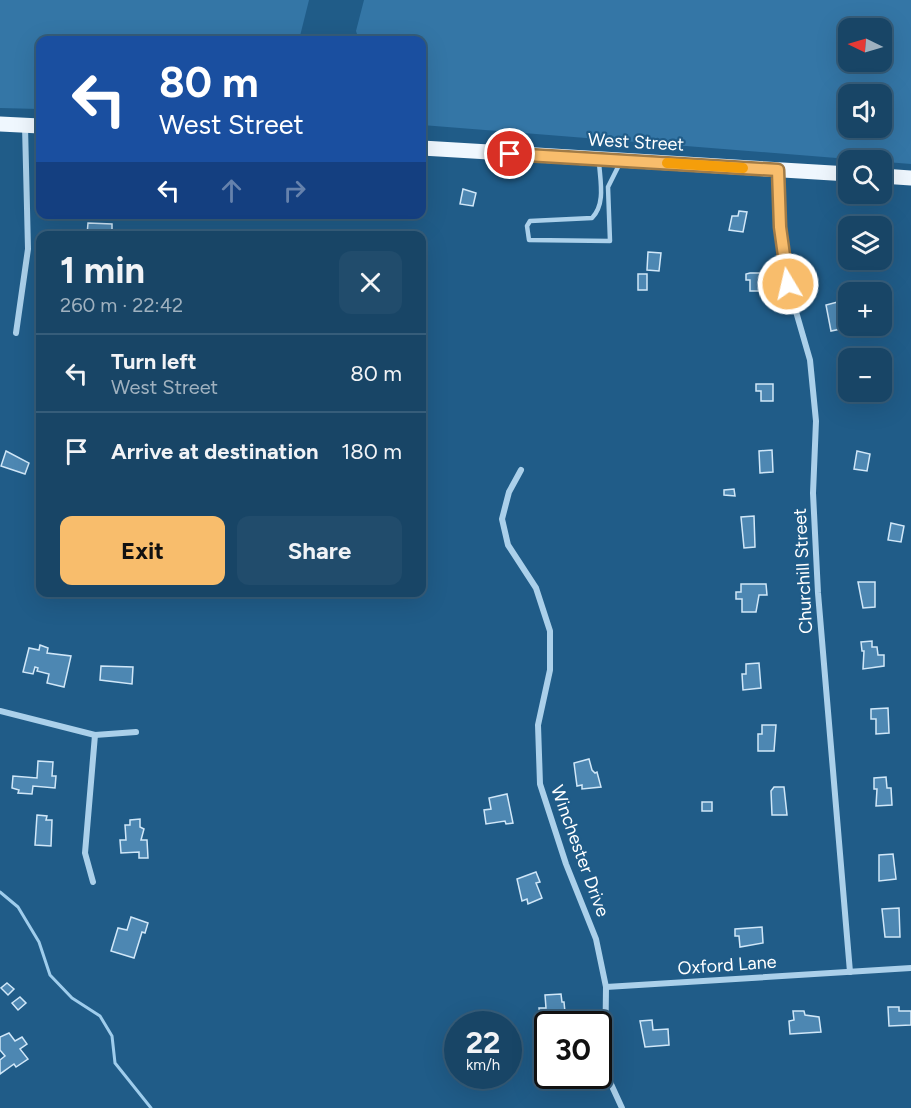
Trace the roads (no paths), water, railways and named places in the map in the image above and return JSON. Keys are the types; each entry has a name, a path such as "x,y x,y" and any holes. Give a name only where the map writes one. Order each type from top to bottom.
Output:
{"main road":[{"path":"0,124 33,125"},
{"name":"West Street","path":"426,148 838,173"},
{"path":"892,177 911,178"}],"street":[{"path":"16,333 28,249 33,125"},
{"name":"Churchill Street","path":"778,170 781,238 788,284 810,360 814,400 813,493 818,593 850,972"},
{"name":"Winchester Drive","path":"521,471 509,492 502,519 508,545 536,588 550,631 550,670 538,725 540,784 566,864 596,939 606,987 605,1071 622,1108"},
{"path":"0,711 95,735 136,732"},
{"path":"93,882 85,853 95,735"},
{"name":"Oxford Lane","path":"606,987 911,968"}],"lane":[{"path":"599,159 600,203 592,218 530,221 527,226 529,240 610,241 608,187 621,159"}],"waterway":[{"path":"0,892 18,907 39,942 50,975 72,998 100,1016 112,1036 115,1063 151,1108"}]}
